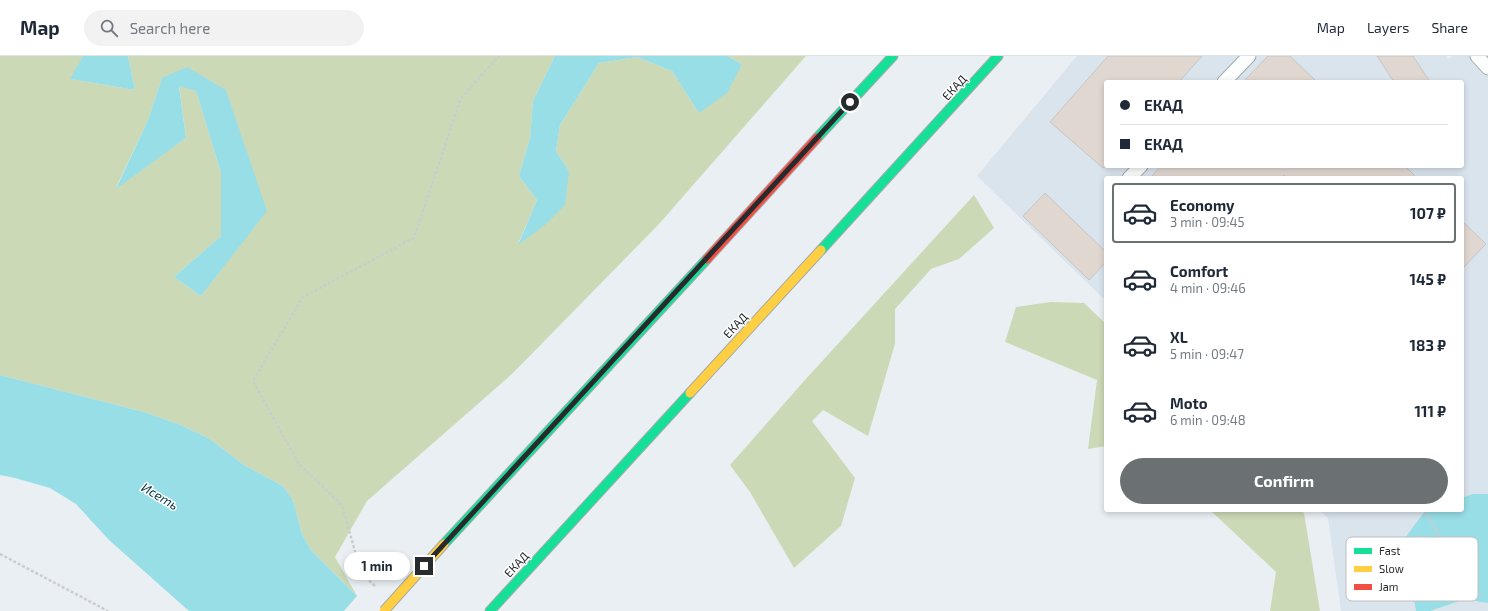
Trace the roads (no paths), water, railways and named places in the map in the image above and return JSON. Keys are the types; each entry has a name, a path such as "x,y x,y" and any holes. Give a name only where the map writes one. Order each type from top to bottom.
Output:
{"highway":[{"path":"384,611 893,56"},
{"name":"ЕКАД","path":"490,611 998,56"}],"lane":[{"path":"1226,80 1249,56"},
{"path":"1477,56 1488,68"},
{"path":"1131,176 1139,168"}],"water":[{"path":"83,56 128,56 135,90 70,79"},
{"path":"555,56 727,56 742,64 727,93 699,113 672,71 637,57 599,63 560,125 556,151 569,171 565,205 546,224 518,245 537,200 519,176 530,138 533,101"},
{"path":"187,67 226,90 267,211 201,296 174,277 221,236 221,173 196,91 179,86 186,138 116,189 148,120 162,78"},
{"name":"Исеть","path":"0,375 144,412 181,425 210,439 244,465 283,486 293,500 302,534 311,550 357,596 366,611 189,611 109,540 76,504 50,488 0,475"},
{"path":"1472,494 1488,494 1488,603 1476,601 1478,601 1478,537 1406,537 1424,512 1464,512 1464,497"},
{"path":"1414,601 1459,601 1430,611 1416,611"}]}
